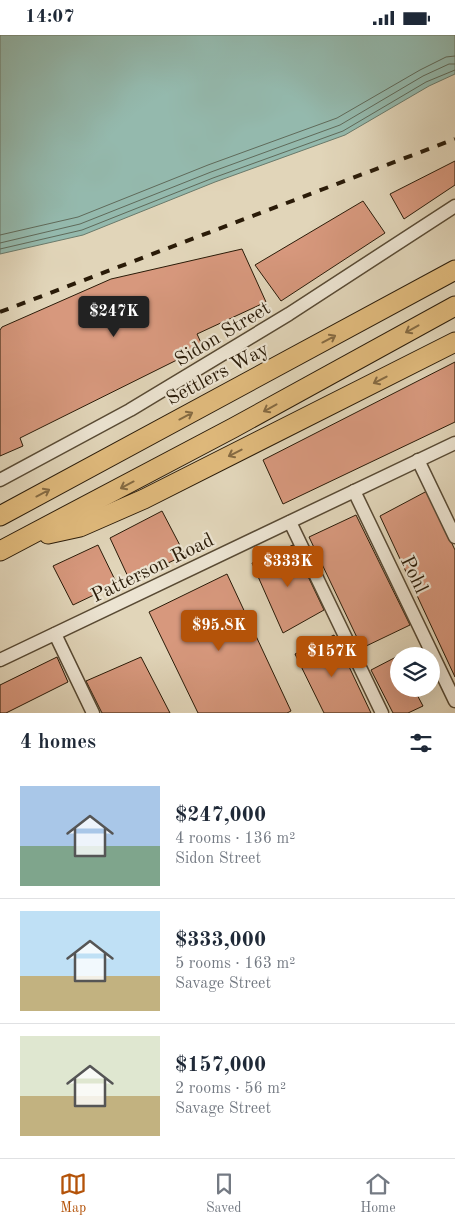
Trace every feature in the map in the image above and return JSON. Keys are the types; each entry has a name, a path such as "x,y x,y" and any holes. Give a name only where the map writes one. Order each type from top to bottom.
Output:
{"highway":[{"name":"Settlers Way","path":"0,516 455,269"},
{"path":"0,551 22,541 455,306"},
{"path":"22,541 80,527 96,521 238,452 455,342"}],"street":[{"name":"Sidon Street","path":"0,479 130,410 256,335 455,206"},
{"name":"Patterson Road","path":"0,660 455,443"},
{"path":"418,460 455,537"},
{"name":"Pohl","path":"354,491 455,701"},
{"path":"290,521 382,713"},
{"path":"55,634 93,713"}],"water":[{"path":"0,35 455,35 455,74 429,86 345,135 215,182 83,235 0,254"}],"building":[{"path":"455,161 455,185 404,219 390,194"},
{"path":"363,201 385,233 281,301 255,265"},
{"path":"242,249 266,302 197,334 203,347 20,438 23,446 0,456 0,330 2,327 111,279"},
{"path":"455,362 455,422 283,504 263,460"},
{"path":"427,491 455,550 455,677 380,516"},
{"path":"162,511 185,555 130,581 110,538"},
{"path":"356,515 410,625 362,648 309,537"},
{"path":"98,545 117,584 73,605 53,566"},
{"path":"293,545 324,610 283,633 252,563"},
{"path":"227,574 291,711 287,713 198,713 149,612"},
{"path":"334,635 371,713 324,713 295,654"},
{"path":"57,657 68,682 6,713 0,713 0,685"},
{"path":"141,657 170,713 102,713 86,681"},
{"path":"390,660 390,697 418,697 423,706 408,713 393,713 371,670"}],"railway":[{"path":"0,312 455,139"}]}
